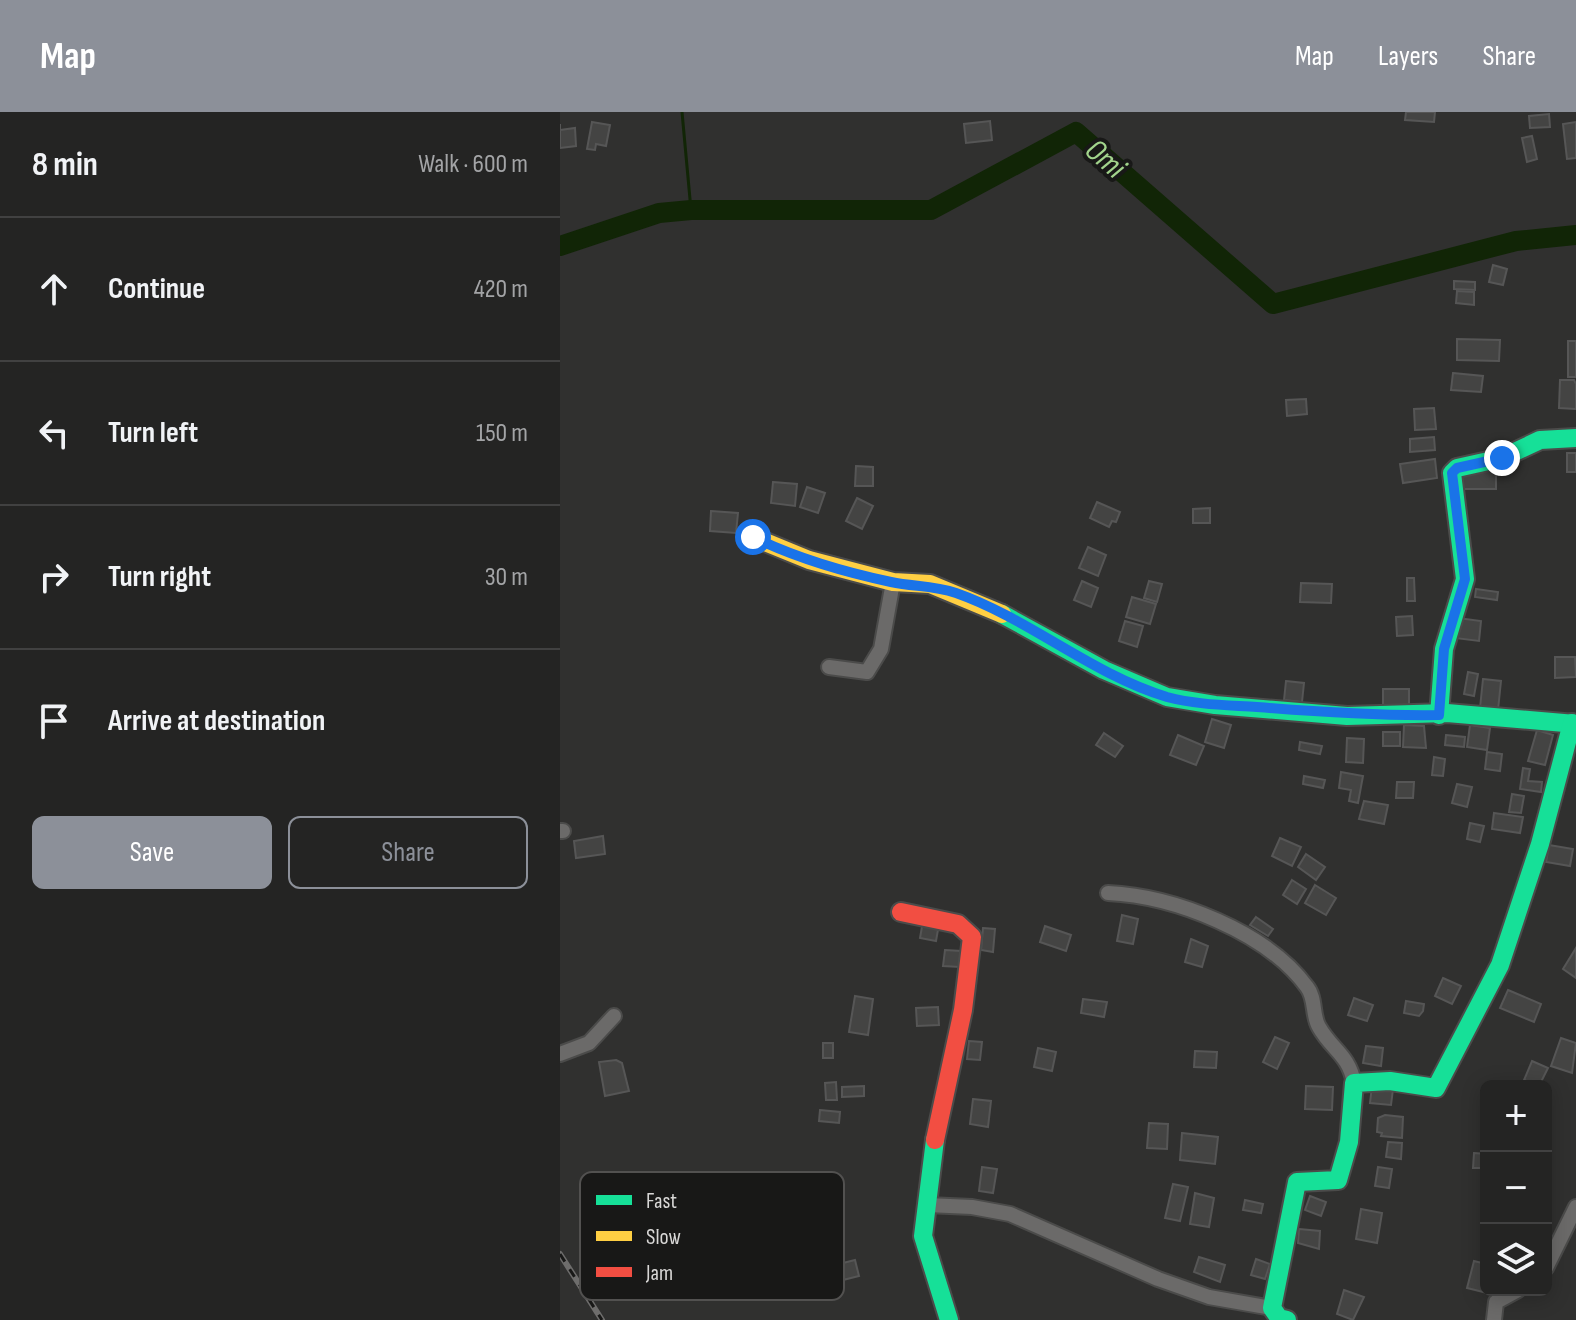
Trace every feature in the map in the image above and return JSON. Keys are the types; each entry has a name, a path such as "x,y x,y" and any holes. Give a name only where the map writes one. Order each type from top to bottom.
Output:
{"street":[{"path":"1439,715 1444,649 1465,579 1452,473 1457,468 1502,458 1540,440 1576,438"},
{"path":"753,537 809,560 893,582 930,584 972,599 1044,634 1104,670 1167,697 1215,705 1347,716 1520,717 1574,724 1540,844 1500,965 1436,1088 1390,1081 1354,1083"},
{"path":"829,667 867,672 881,649 893,582"},
{"path":"1108,893 1131,894 1213,918 1281,959 1310,989 1317,1026 1350,1065 1354,1083 1349,1142 1338,1180 1297,1182 1272,1308"},
{"path":"901,912 958,924 972,937 971,975 928,1180 922,1229 938,1292 949,1320"},
{"path":"560,1054 589,1043 614,1016"},
{"path":"927,1205 972,1207 1010,1214 1158,1279 1209,1297 1272,1308 1279,1318 1287,1320"},
{"path":"1552,1256 1576,1207"},
{"path":"1494,1320 1496,1302 1507,1296"}],"building":[{"path":"1406,112 1435,112 1434,122 1405,120"},
{"path":"1549,114 1550,127 1530,128 1529,116"},
{"path":"990,121 992,140 966,143 964,124"},
{"path":"592,122 610,125 606,146 596,144 595,150 587,149"},
{"path":"1576,122 1576,158 1567,159 1563,124"},
{"path":"575,128 576,146 560,148 560,130"},
{"path":"1532,136 1537,159 1527,162 1522,138"},
{"path":"1493,265 1507,269 1503,285 1489,282"},
{"path":"1454,281 1475,282 1475,290 1454,289"},
{"path":"1457,291 1474,292 1474,305 1456,303"},
{"path":"1457,339 1500,340 1499,361 1457,360"},
{"path":"1568,341 1576,341 1576,377 1568,377"},
{"path":"1453,373 1483,376 1481,392 1451,390"},
{"path":"1560,380 1574,380 1576,409 1559,408"},
{"path":"1306,399 1307,414 1287,416 1286,400"},
{"path":"1434,408 1436,429 1415,430 1414,409"},
{"path":"1434,437 1435,450 1410,452 1410,439"},
{"path":"1567,453 1576,453 1576,472 1567,472"},
{"path":"1435,459 1437,478 1403,483 1400,464"},
{"path":"856,466 873,467 873,486 855,486"},
{"path":"1462,470 1496,470 1496,489 1462,489"},
{"path":"773,482 797,484 795,506 771,503"},
{"path":"807,487 825,493 818,513 800,507"},
{"path":"857,498 873,506 862,529 846,521"},
{"path":"1097,502 1120,512 1116,522 1112,521 1109,527 1090,518"},
{"path":"1210,508 1210,523 1193,523 1193,509"},
{"path":"711,511 738,513 736,533 710,531"},
{"path":"1088,547 1106,555 1098,576 1079,568"},
{"path":"1407,578 1414,578 1415,601 1407,601"},
{"path":"1082,581 1098,588 1091,607 1074,600"},
{"path":"1149,581 1162,584 1157,602 1144,598"},
{"path":"1301,583 1332,584 1331,603 1300,602"},
{"path":"1476,589 1498,592 1497,600 1475,597"},
{"path":"1132,597 1156,604 1150,624 1126,617"},
{"path":"1412,616 1413,635 1397,636 1396,617"},
{"path":"1458,618 1481,621 1479,641 1455,638"},
{"path":"1125,621 1143,626 1137,647 1119,641"},
{"path":"1555,657 1575,657 1576,677 1555,678"},
{"path":"1468,672 1478,674 1474,696 1464,694"},
{"path":"1483,679 1501,681 1498,710 1480,708"},
{"path":"1286,681 1304,683 1302,702 1284,700"},
{"path":"1383,689 1409,689 1409,708 1383,708"},
{"path":"1212,719 1231,725 1224,748 1205,742"},
{"path":"1404,725 1424,726 1426,748 1403,747"},
{"path":"1470,725 1490,728 1487,750 1467,747"},
{"path":"1537,730 1553,735 1545,765 1528,761"},
{"path":"1383,732 1400,732 1400,746 1383,746"},
{"path":"1104,733 1123,746 1115,757 1096,745"},
{"path":"1178,735 1204,746 1196,765 1170,755"},
{"path":"1446,735 1465,737 1464,747 1445,745"},
{"path":"1347,738 1364,739 1363,763 1346,762"},
{"path":"1300,742 1322,746 1320,754 1299,750"},
{"path":"1487,752 1502,754 1500,771 1485,769"},
{"path":"1434,757 1445,759 1443,776 1432,775"},
{"path":"1523,768 1530,769 1528,781 1542,782 1541,792 1520,789"},
{"path":"1341,772 1363,776 1358,803 1349,801 1351,790 1339,788"},
{"path":"1304,776 1325,780 1323,788 1303,784"},
{"path":"1397,782 1414,782 1413,798 1396,798"},
{"path":"1457,784 1472,787 1467,807 1452,803"},
{"path":"1512,794 1524,796 1521,813 1509,812"},
{"path":"1364,801 1388,805 1384,824 1359,819"},
{"path":"1494,813 1523,817 1520,833 1492,829"},
{"path":"1470,823 1484,826 1480,842 1467,839"},
{"path":"603,836 605,854 576,858 574,841"},
{"path":"1280,838 1301,847 1292,866 1272,856"},
{"path":"1549,845 1573,849 1570,866 1546,862"},
{"path":"1306,854 1325,867 1316,880 1298,867"},
{"path":"1292,880 1306,889 1297,904 1283,895"},
{"path":"1315,885 1336,898 1326,915 1305,903"},
{"path":"1122,915 1138,919 1133,944 1117,941"},
{"path":"1256,917 1273,929 1268,936 1250,925"},
{"path":"923,921 939,924 936,941 920,938"},
{"path":"1045,926 1071,935 1066,951 1040,942"},
{"path":"983,928 995,929 993,952 981,950"},
{"path":"1191,939 1208,946 1202,967 1185,962"},
{"path":"1576,948 1576,978 1563,969"},
{"path":"945,950 961,951 960,967 943,966"},
{"path":"1443,978 1461,986 1452,1004 1435,996"},
{"path":"1508,990 1541,1004 1534,1022 1500,1008"},
{"path":"855,996 873,999 868,1035 849,1032"},
{"path":"1354,998 1373,1005 1367,1021 1348,1015"},
{"path":"1083,999 1107,1002 1104,1017 1081,1013"},
{"path":"1406,1001 1424,1004 1419,1016 1404,1013"},
{"path":"938,1007 939,1025 917,1026 916,1008"},
{"path":"1275,1037 1289,1043 1277,1069 1263,1062"},
{"path":"1561,1038 1576,1043 1572,1073 1551,1066"},
{"path":"969,1041 982,1042 980,1060 967,1059"},
{"path":"823,1043 833,1043 833,1058 823,1058"},
{"path":"1366,1046 1383,1048 1381,1066 1363,1063"},
{"path":"1038,1048 1056,1052 1052,1071 1034,1067"},
{"path":"1195,1051 1217,1052 1216,1068 1194,1067"},
{"path":"616,1060 622,1063 629,1091 605,1096 599,1062"},
{"path":"1532,1061 1548,1068 1542,1080 1524,1080"},
{"path":"836,1082 837,1100 826,1100 825,1083"},
{"path":"864,1086 864,1096 842,1097 842,1087"},
{"path":"1306,1086 1333,1087 1332,1110 1305,1109"},
{"path":"1372,1086 1393,1089 1391,1105 1370,1103"},
{"path":"973,1099 991,1101 988,1127 970,1124"},
{"path":"820,1110 840,1112 839,1123 819,1121"},
{"path":"1385,1115 1403,1117 1402,1138 1381,1136 1382,1133 1377,1132 1378,1118"},
{"path":"1149,1123 1168,1124 1167,1149 1147,1148"},
{"path":"1182,1133 1218,1137 1215,1164 1180,1160"},
{"path":"1388,1142 1402,1143 1401,1159 1386,1157"},
{"path":"1474,1153 1480,1154 1480,1168 1473,1168"},
{"path":"982,1167 997,1169 993,1193 979,1191"},
{"path":"1378,1167 1392,1169 1389,1188 1375,1186"},
{"path":"1173,1184 1188,1187 1180,1221 1165,1218"},
{"path":"1195,1193 1214,1198 1209,1227 1190,1224"},
{"path":"1310,1196 1326,1202 1321,1216 1305,1210"},
{"path":"1245,1200 1263,1204 1261,1213 1243,1210"},
{"path":"1361,1209 1382,1213 1377,1243 1356,1239"},
{"path":"1299,1229 1320,1231 1319,1249 1298,1243"},
{"path":"1199,1257 1225,1265 1220,1282 1194,1272"},
{"path":"1256,1259 1270,1264 1265,1279 1251,1275"},
{"path":"855,1260 859,1276 844,1280 844,1263"},
{"path":"1474,1261 1480,1262 1480,1291 1467,1288"},
{"path":"1344,1290 1364,1297 1353,1320 1337,1314"}],"waterway":[{"path":"682,112 691,210"},
{"name":"Omi","path":"560,246 659,213 691,210 931,210 1076,132 1273,304 1516,241 1576,235"}],"railway":[{"path":"560,1254 580,1285"},
{"path":"589,1300 602,1320"}],"traffic: fast":[{"path":"1439,715 1444,649 1465,579 1452,473 1457,468 1502,458 1540,440 1576,438"},
{"path":"1002,614 1104,670 1167,697 1215,705 1347,716 1447,713 1576,724"},
{"path":"1287,1320 1279,1318 1272,1308 1297,1182 1338,1180 1349,1142 1354,1083 1390,1081 1436,1088 1500,965 1540,844 1572,723"},
{"path":"935,1140 923,1236 949,1320"}],"traffic: slow":[{"path":"753,537 809,560 893,582 930,584 1002,614"}],"traffic: jam":[{"path":"901,912 958,924 972,937 963,1010 935,1140"}],"route":[{"path":"753,537 809,560 893,582 930,584 972,599 1044,634 1104,670 1167,697 1215,705 1347,716 1439,715 1444,649 1465,579 1452,473 1457,468 1502,458"}]}
